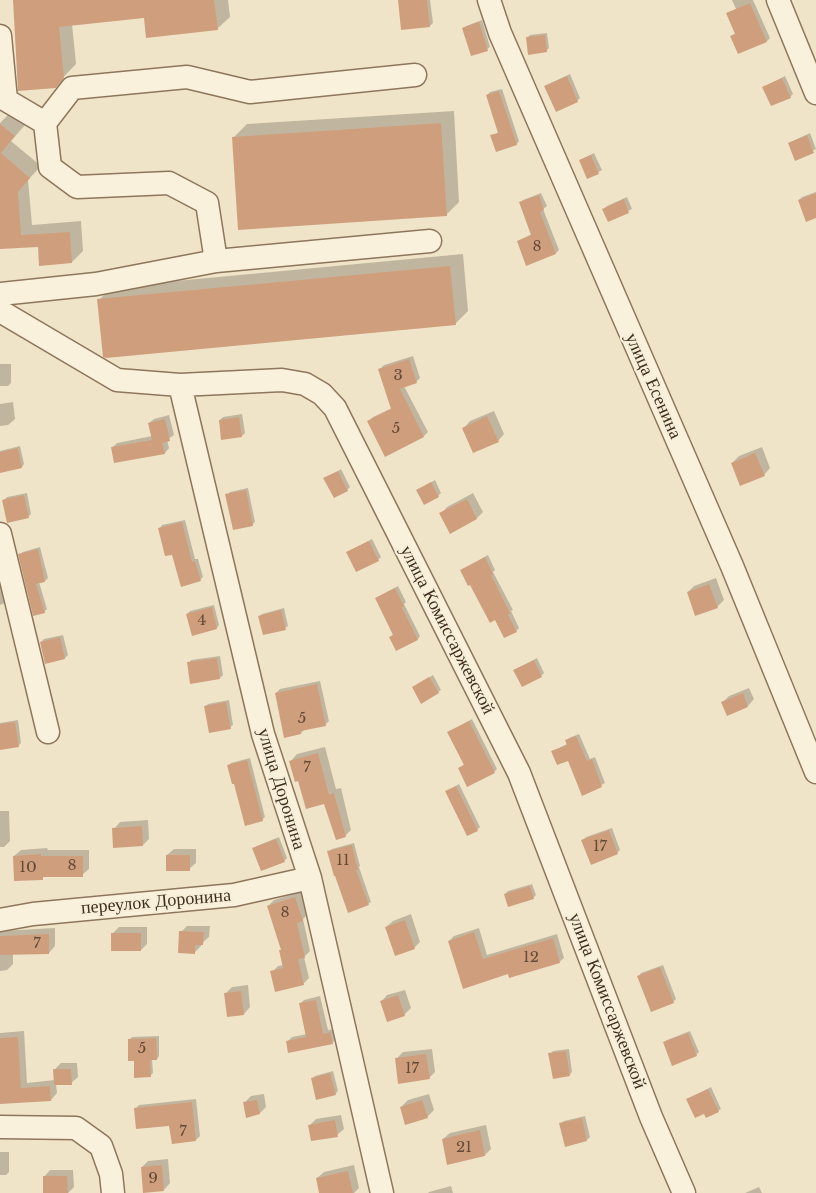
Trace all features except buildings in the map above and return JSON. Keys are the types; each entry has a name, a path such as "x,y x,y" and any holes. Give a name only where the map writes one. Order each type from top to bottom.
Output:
{"street":[{"name":"улица Есенина","path":"488,0 500,33 732,566 816,772"},
{"path":"778,0 816,93"},
{"path":"0,36 6,100 45,123"},
{"path":"216,261 207,203 169,182 77,187 50,166 45,123 72,88 187,76 250,92 415,75"},
{"path":"0,294 96,284 216,261 430,241"},
{"name":"улица Комиссаржевской","path":"0,311 117,380 180,385 282,380 305,384 322,394 335,408 519,773 651,1117 684,1193"},
{"name":"улица Доронина","path":"180,385 263,734 310,878 382,1193"},
{"path":"0,534 48,732"},
{"name":"переулок Доронина","path":"0,920 33,914 234,895 310,878"},
{"path":"0,1127 76,1128 101,1146 111,1174 113,1193"}]}
